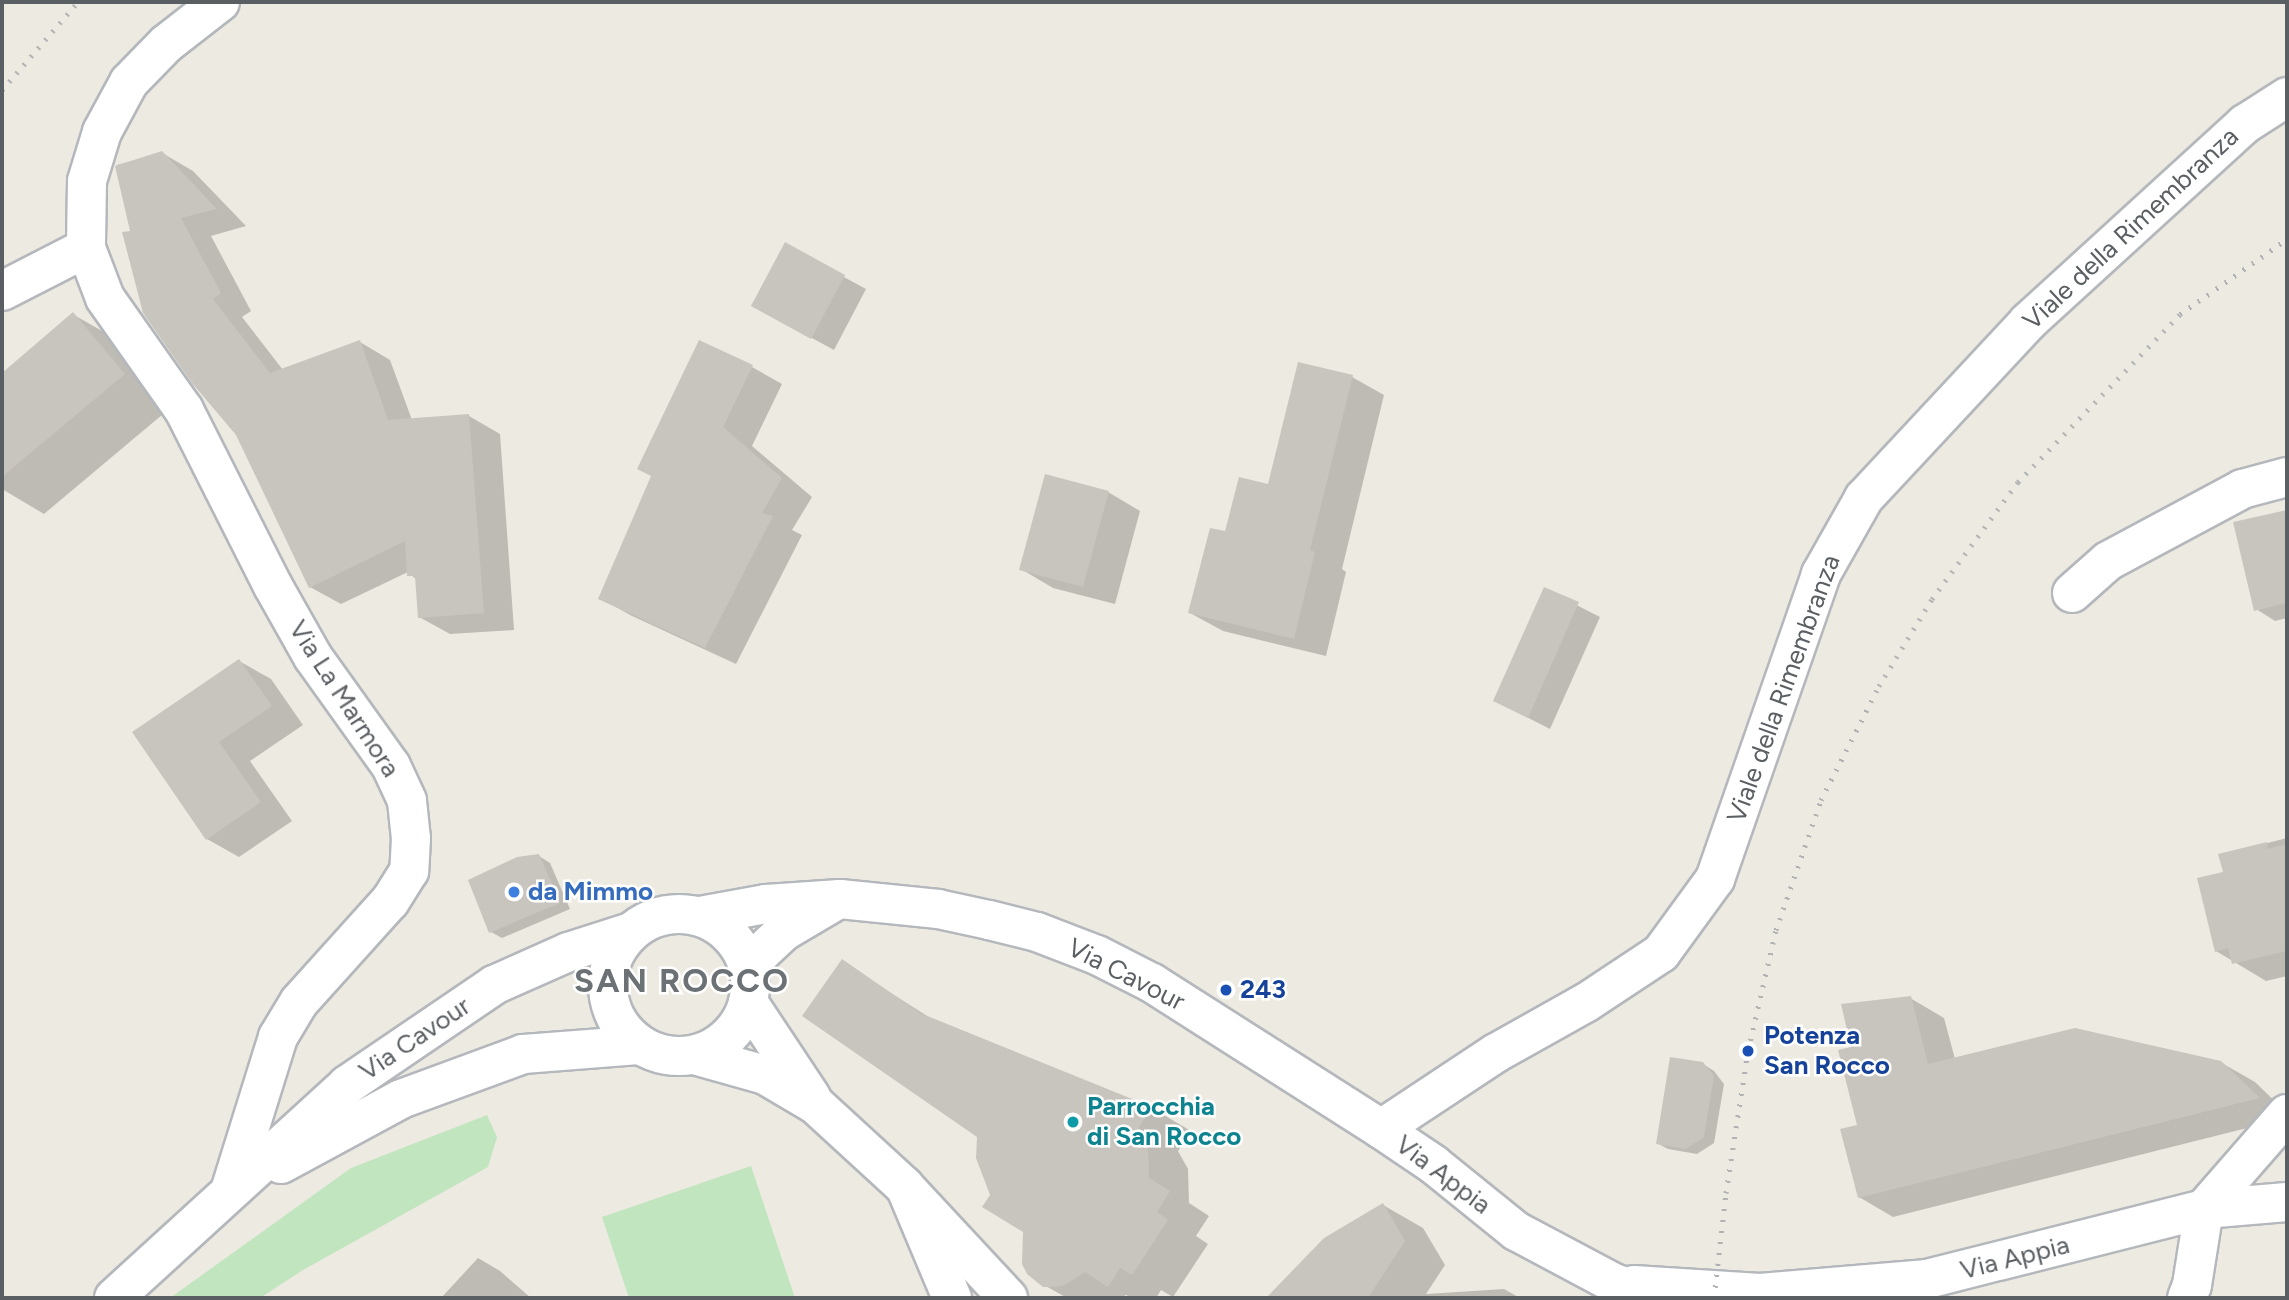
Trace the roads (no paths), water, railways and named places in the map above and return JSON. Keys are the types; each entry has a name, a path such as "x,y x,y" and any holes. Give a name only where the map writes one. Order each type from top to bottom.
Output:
{"street":[{"name":"Via La Marmora","path":"220,2 166,44 129,82 102,132 87,181 86,248 106,298 184,410 273,586 313,657 391,766 407,802 411,838 409,871 390,901 299,1002 278,1037 230,1191"},
{"name":"Viale della Rimembranza","path":"1381,1129 1485,1060 1587,1002 1661,953 1715,879 1821,574 1864,498 2028,322 2245,124 2287,97"},
{"path":"2,291 86,248"},
{"path":"2072,593 2108,561 2242,489 2287,477"},
{"path":"695,1055 719,1044 737,1026 748,984 783,932 840,899"},
{"name":"Via Cavour","path":"114,1298 348,1085 494,985 568,952 628,933 650,919 675,913 700,916 766,904 840,899 937,909 1037,932 1097,956 1152,983 1381,1129"},
{"name":"Via Cavour","path":"700,916 730,934 748,984 816,1105"},
{"path":"628,933 611,959 607,991 617,1021 639,1045"},
{"name":"Via Cavour","path":"230,1191 401,1099 523,1054 639,1045 665,1055 695,1055 765,1075 816,1105 904,1186 1008,1298"},
{"path":"2186,1298 2192,1285 2204,1209 2287,1114"},
{"name":"Via Appia","path":"1381,1129 1433,1164 1516,1231 1614,1283 1661,1298"},
{"path":"904,1186 952,1298"},
{"name":"Via Appia","path":"1614,1283 1760,1293 1919,1289 2204,1209 2287,1202"}],"railway":[{"path":"2,90 78,2"},
{"path":"1714,1298 1726,1193 1748,1051 1776,930 1821,800 1879,686 1932,599 2018,482 2180,314 2287,239"}],"place":[{"name":"da Mimmo","path":"514,892"},
{"name":"243","path":"1226,990"},
{"name":"Potenza San Rocco","path":"1748,1051"},
{"name":"Parrocchia di San Rocco","path":"1073,1122"}],"district":[{"name":"SAN ROCCO","path":"682,981"}]}
